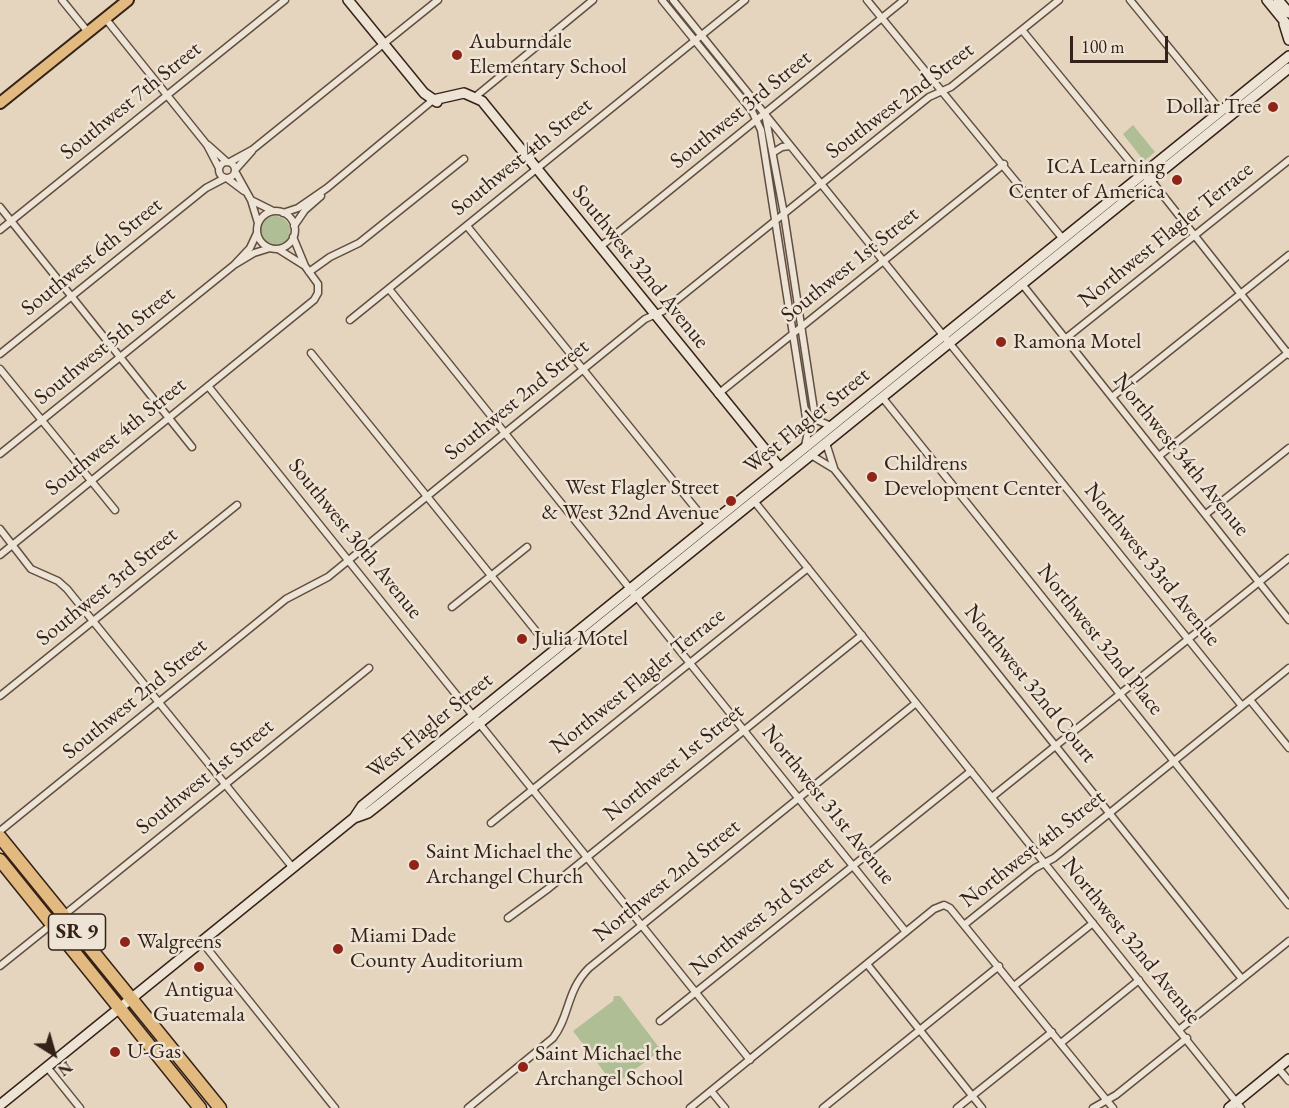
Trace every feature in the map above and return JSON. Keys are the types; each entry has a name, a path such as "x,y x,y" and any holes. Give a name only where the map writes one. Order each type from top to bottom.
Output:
{"highway":[{"name":"SR 9","path":"0,837 220,1108"},
{"name":"SR 9","path":"0,860 200,1108"}],"main road":[{"path":"0,103 128,0"},
{"path":"348,0 424,93 433,100 464,93 472,96"},
{"path":"1267,0 1287,26 1289,40"},
{"path":"1278,0 1289,13"},
{"name":"West Flagler Street","path":"354,818 368,813 404,784 559,646 634,592 794,469 831,426 1022,284 1288,55"},
{"name":"West Flagler Street","path":"0,1105 354,818 362,806 411,766 477,719 634,592 742,498 780,468 826,443 1063,239 1289,68"},
{"name":"Southwest 32nd Avenue","path":"472,96 483,103 780,468"},
{"path":"780,468 794,469"},
{"path":"742,498 754,501"},
{"path":"404,784 411,766"},
{"path":"1236,1106 1289,1059"}],"street":[{"path":"62,0 88,32"},
{"name":"Southwest 7th Street","path":"0,231 285,0"},
{"path":"228,162 252,150 438,0"},
{"path":"472,96 593,0"},
{"path":"662,0 758,120 777,219 808,429 808,451"},
{"name":"Northwest 33rd Avenue","path":"673,0 1242,706"},
{"name":"Southwest 4th Street","path":"350,320 745,0"},
{"path":"867,0 1004,164 1063,239"},
{"name":"Southwest 3rd Street","path":"600,247 904,0"},
{"name":"Southwest 2nd Street","path":"0,831 286,600 321,582 645,319 663,311 929,97 943,91 1059,0"},
{"path":"1130,0 1221,111"},
{"path":"105,18 207,145 219,169 227,179 245,192"},
{"path":"1022,30 1195,235 1288,353 1159,456"},
{"path":"258,223 265,214 283,213 298,208 327,188 433,100"},
{"path":"764,115 774,152 815,415 819,421 831,426"},
{"path":"207,145 236,171 251,200 258,223 257,233 262,243 288,253 307,269"},
{"path":"774,152 782,147 790,146"},
{"path":"236,171 252,150"},
{"path":"307,269 359,243 464,159"},
{"name":"Northwest Flagler Terrace","path":"1065,339 1289,160"},
{"name":"Southwest 6th Street","path":"206,188 219,169 228,162"},
{"name":"Southwest 1st Street","path":"718,394 1004,164"},
{"name":"Southwest 6th Street","path":"0,354 206,188 227,179 236,171"},
{"path":"294,227 305,210 327,188"},
{"path":"251,200 273,212"},
{"path":"0,207 192,447"},
{"path":"283,213 291,218 294,227 293,237 307,269"},
{"path":"467,226 709,525"},
{"name":"Southwest 5th Street","path":"0,454 234,265 250,248 257,233"},
{"path":"273,248 288,244 293,237"},
{"name":"Southwest 5th Street","path":"234,265 254,253 273,248"},
{"path":"1112,397 1289,255"},
{"name":"Southwest 4th Street","path":"0,555 314,300 319,288 307,269"},
{"name":"Northwest 34th Avenue","path":"1022,284 1289,620"},
{"name":"Northwest 31st Avenue","path":"389,290 906,932"},
{"path":"311,353 544,641 548,655"},
{"path":"0,369 115,510"},
{"name":"Southwest 30th Avenue","path":"208,386 750,1060"},
{"name":"Northwest 32nd Place","path":"882,397 1289,905"},
{"name":"Northwest 32nd Court","path":"826,443 834,469"},
{"path":"1206,514 1289,448"},
{"name":"Northwest 32nd Court","path":"808,451 834,469 1242,979"},
{"path":"754,501 971,771"},
{"name":"Southwest 3rd Street","path":"0,696 237,505"},
{"path":"0,530 33,571 63,585 293,868"},
{"path":"452,608 526,547"},
{"path":"992,797 1289,558"},
{"name":"Northwest Flagler Terrace","path":"491,823 808,568"},
{"name":"Northwest 1st Street","path":"508,918 588,857 862,635"},
{"path":"544,641 559,646"},
{"name":"Southwest 1st Street","path":"63,915 369,668"},
{"name":"Northwest 4th Street","path":"690,1108 941,905 950,908 964,924 1044,863 1054,858 1289,668"},
{"path":"1250,700 1289,748"},
{"name":"Northwest 2nd Street","path":"468,1108 553,1038 578,981 594,963 916,703"},
{"name":"Northwest 32nd Avenue","path":"971,771 1180,1029 1236,1106"},
{"name":"Northwest 3rd Street","path":"660,1021 971,771"},
{"path":"1014,986 1093,922"},
{"path":"0,966 52,924"},
{"path":"964,924 1113,1108"},
{"path":"1180,1029 1289,941"},
{"path":"202,942 335,1108"},
{"path":"867,964 982,1108"},
{"path":"824,1108 999,966"},
{"path":"1060,1043 1139,980"},
{"path":"957,1108 1052,1032"},
{"path":"1092,1108 1107,1100 1187,1038"},
{"path":"47,1067 80,1108"},
{"path":"1278,1068 1289,1082"},
{"path":"711,1091 725,1108"}],"green space":[{"path":"1133,125 1155,152 1144,161 1123,134"},
{"path":"275,216 286,220 290,231 286,242 275,246 264,242 260,231 264,220"},
{"path":"614,996 620,996 661,1050 614,1085 573,1031 613,1001"}],"place":[{"name":"Auburndale Elementary School","path":"457,55"},
{"name":"Dollar Tree","path":"1273,107"},
{"name":"ICA Learning Center of America","path":"1177,180"},
{"name":"Ramona Motel","path":"1001,342"},
{"name":"Childrens Development Center","path":"872,477"},
{"name":"West Flagler Street & West 32nd Avenue","path":"731,501"},
{"name":"Julia Motel","path":"522,639"},
{"name":"Saint Michael the Archangel Church","path":"414,865"},
{"name":"Walgreens","path":"125,942"},
{"name":"Miami Dade County Auditorium","path":"338,949"},
{"name":"Antigua Guatemala","path":"199,967"},
{"name":"U-Gas","path":"115,1052"},
{"name":"Saint Michael the Archangel School","path":"523,1067"}]}
